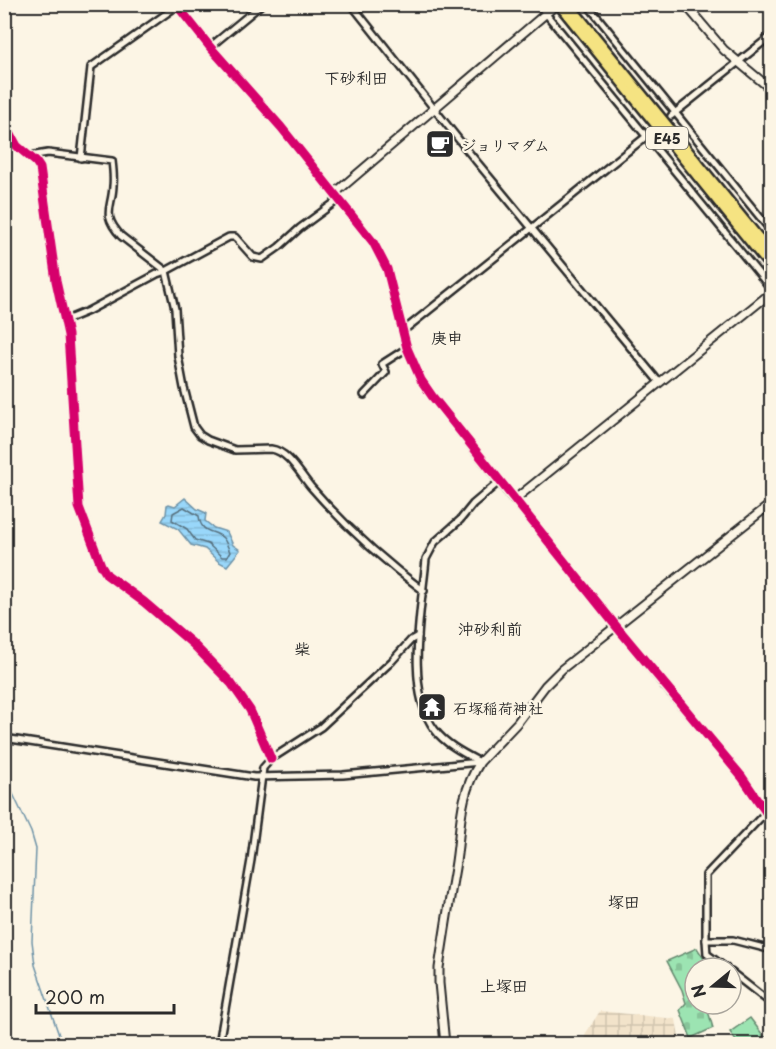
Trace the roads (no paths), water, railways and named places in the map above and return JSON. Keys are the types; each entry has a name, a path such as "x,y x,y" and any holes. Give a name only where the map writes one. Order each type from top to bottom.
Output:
{"highway":[{"name":"E45","path":"561,6 771,255"},
{"name":"E45","path":"561,6 771,268"}],"street":[{"path":"210,47 262,4"},
{"path":"351,4 659,382"},
{"path":"514,500 771,291 538,4"},
{"path":"587,4 673,115 771,232"},
{"path":"685,4 712,38 771,90"},
{"path":"81,158 91,67 176,5 374,242 389,275 407,348 421,380 432,396 616,626 742,777 769,815 706,875 705,940 707,954 710,956"},
{"path":"66,320 88,311 229,237 235,237 253,257 262,258 279,247 546,14 561,6"},
{"path":"673,115 771,35"},
{"path":"4,122 17,146 40,168 56,280 66,320 69,345 79,507 101,565 107,574 144,602 231,682 250,710 271,759"},
{"path":"403,331 653,131"},
{"path":"29,156 48,153 112,161 114,184 108,207 109,218 121,236 166,271 175,309 178,356 184,388 194,427 200,435 218,445 235,450 271,449 285,455 349,528 388,564 423,591"},
{"path":"364,395 386,372 382,364 407,348"},
{"path":"480,762 436,731 428,717 423,705 418,668 418,636 426,559 429,550 474,504 500,482"},
{"path":"445,1044 439,968 455,868 460,812 467,786 480,762 517,723 545,686 562,669 771,502"},
{"path":"219,1044 251,860 263,768 271,759 321,728 393,661 411,640 418,636"},
{"path":"4,738 161,764 261,777 343,775 480,762"},
{"path":"705,940 734,940 771,950"},
{"path":"743,982 771,1004"},
{"path":"763,1044 771,1039"}],"water":[{"path":"185,498 197,509 206,513 205,521 214,528 227,532 233,545 240,550 227,566 205,549 191,545 178,529 162,521 167,505 175,506"}],"waterway":[{"path":"4,775 31,832 36,849 32,941 35,965 62,1044"}],"place":[{"name":"ジョリマダム","path":"440,144"},
{"name":"石塚稲荷神社","path":"432,707"}],"district":[{"name":"下砂利田","path":"356,77"},
{"name":"庚申","path":"447,337"},
{"name":"沖砂利前","path":"490,628"},
{"name":"柴","path":"302,648"},
{"name":"塚田","path":"624,901"},
{"name":"上塚田","path":"504,985"}]}
